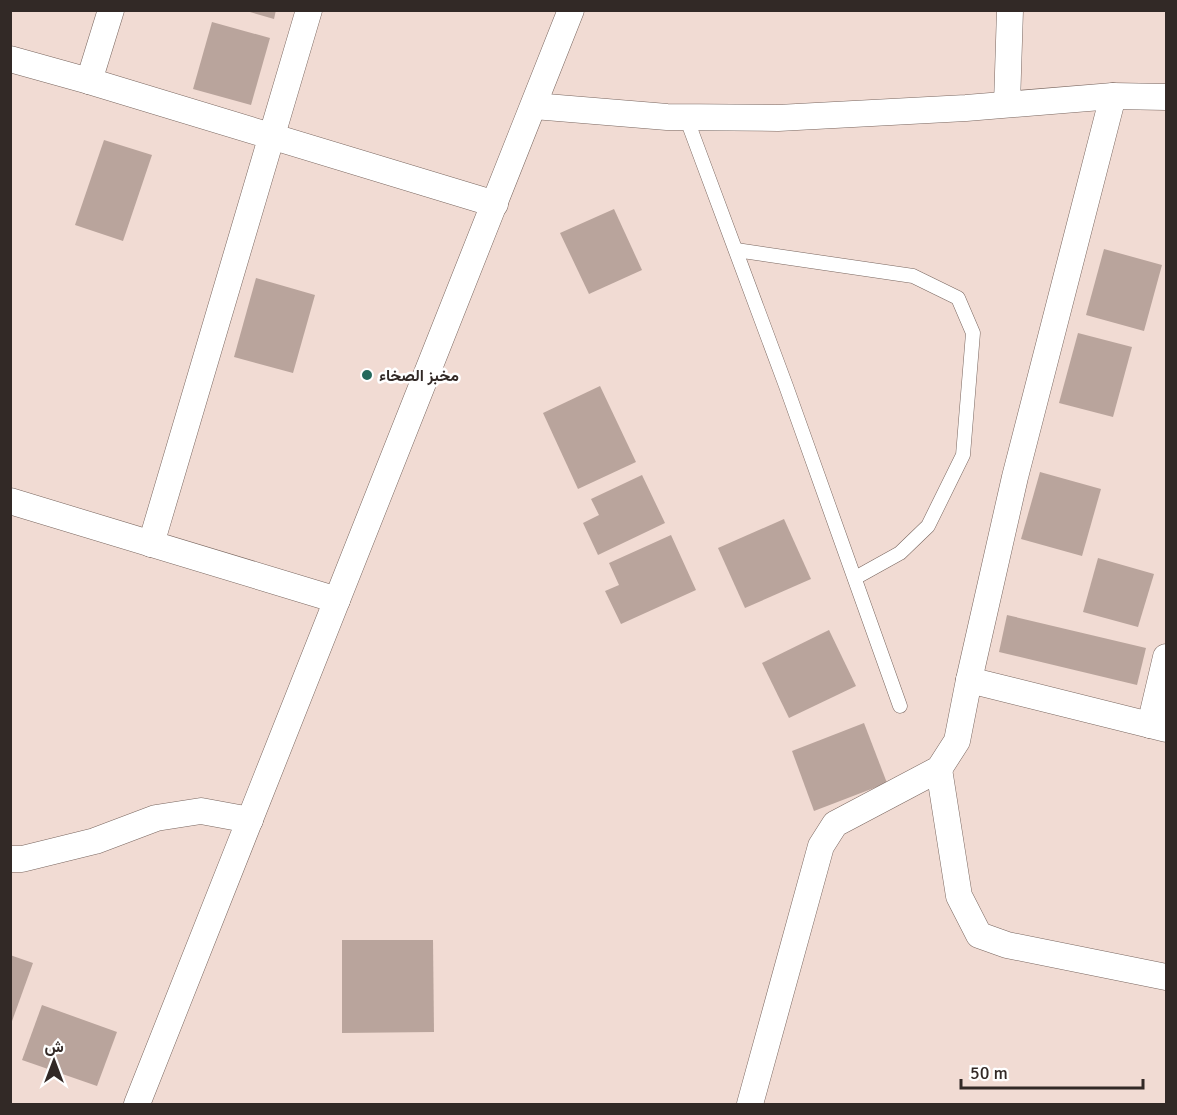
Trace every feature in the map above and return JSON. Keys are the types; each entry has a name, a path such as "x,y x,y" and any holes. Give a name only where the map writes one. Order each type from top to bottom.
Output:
{"street":[{"path":"89,81 111,10"},
{"path":"151,544 309,10"},
{"path":"137,1104 571,10"},
{"path":"1007,104 1010,10"},
{"path":"10,59 495,204"},
{"path":"534,106 686,117 778,118 1113,96 1167,97"},
{"path":"750,1104 821,846 835,824 939,769 957,741 1015,477 1113,96"},
{"path":"10,501 338,600"},
{"path":"969,680 1158,727 1167,657"},
{"path":"939,769 958,896 979,934 1007,945 1167,977"},
{"path":"10,859 22,859 95,841 156,818 201,811 250,820"}],"lane":[{"path":"686,117 900,706"},
{"path":"736,250 913,276 958,298 973,333 963,455 928,526 900,553 855,578"}],"building":[{"path":"243,10 276,10 274,19"},
{"path":"212,22 270,38 251,105 193,89"},
{"path":"104,140 152,155 123,241 75,225"},
{"path":"614,209 642,270 589,294 560,233"},
{"path":"1104,249 1162,265 1144,331 1086,315"},
{"path":"256,278 315,295 293,373 234,357"},
{"path":"1078,333 1132,347 1113,417 1059,403"},
{"path":"600,386 636,462 578,489 543,413"},
{"path":"1040,472 1101,489 1082,556 1021,539"},
{"path":"642,475 665,523 598,555 583,523 599,515 591,499"},
{"path":"784,519 811,579 745,608 718,548"},
{"path":"671,535 696,590 621,624 605,591 619,585 609,563"},
{"path":"1098,558 1154,574 1138,627 1083,612"},
{"path":"1007,615 1146,648 1137,685 999,652"},
{"path":"829,630 856,686 789,718 762,663"},
{"path":"864,723 887,783 814,811 792,751"},
{"path":"342,940 433,940 434,1032 342,1033"},
{"path":"10,955 33,963 11,1024 10,1024"},
{"path":"42,1005 117,1032 97,1086 22,1060"}],"place":[{"name":"مخبز الصخاء","path":"367,375"}]}
